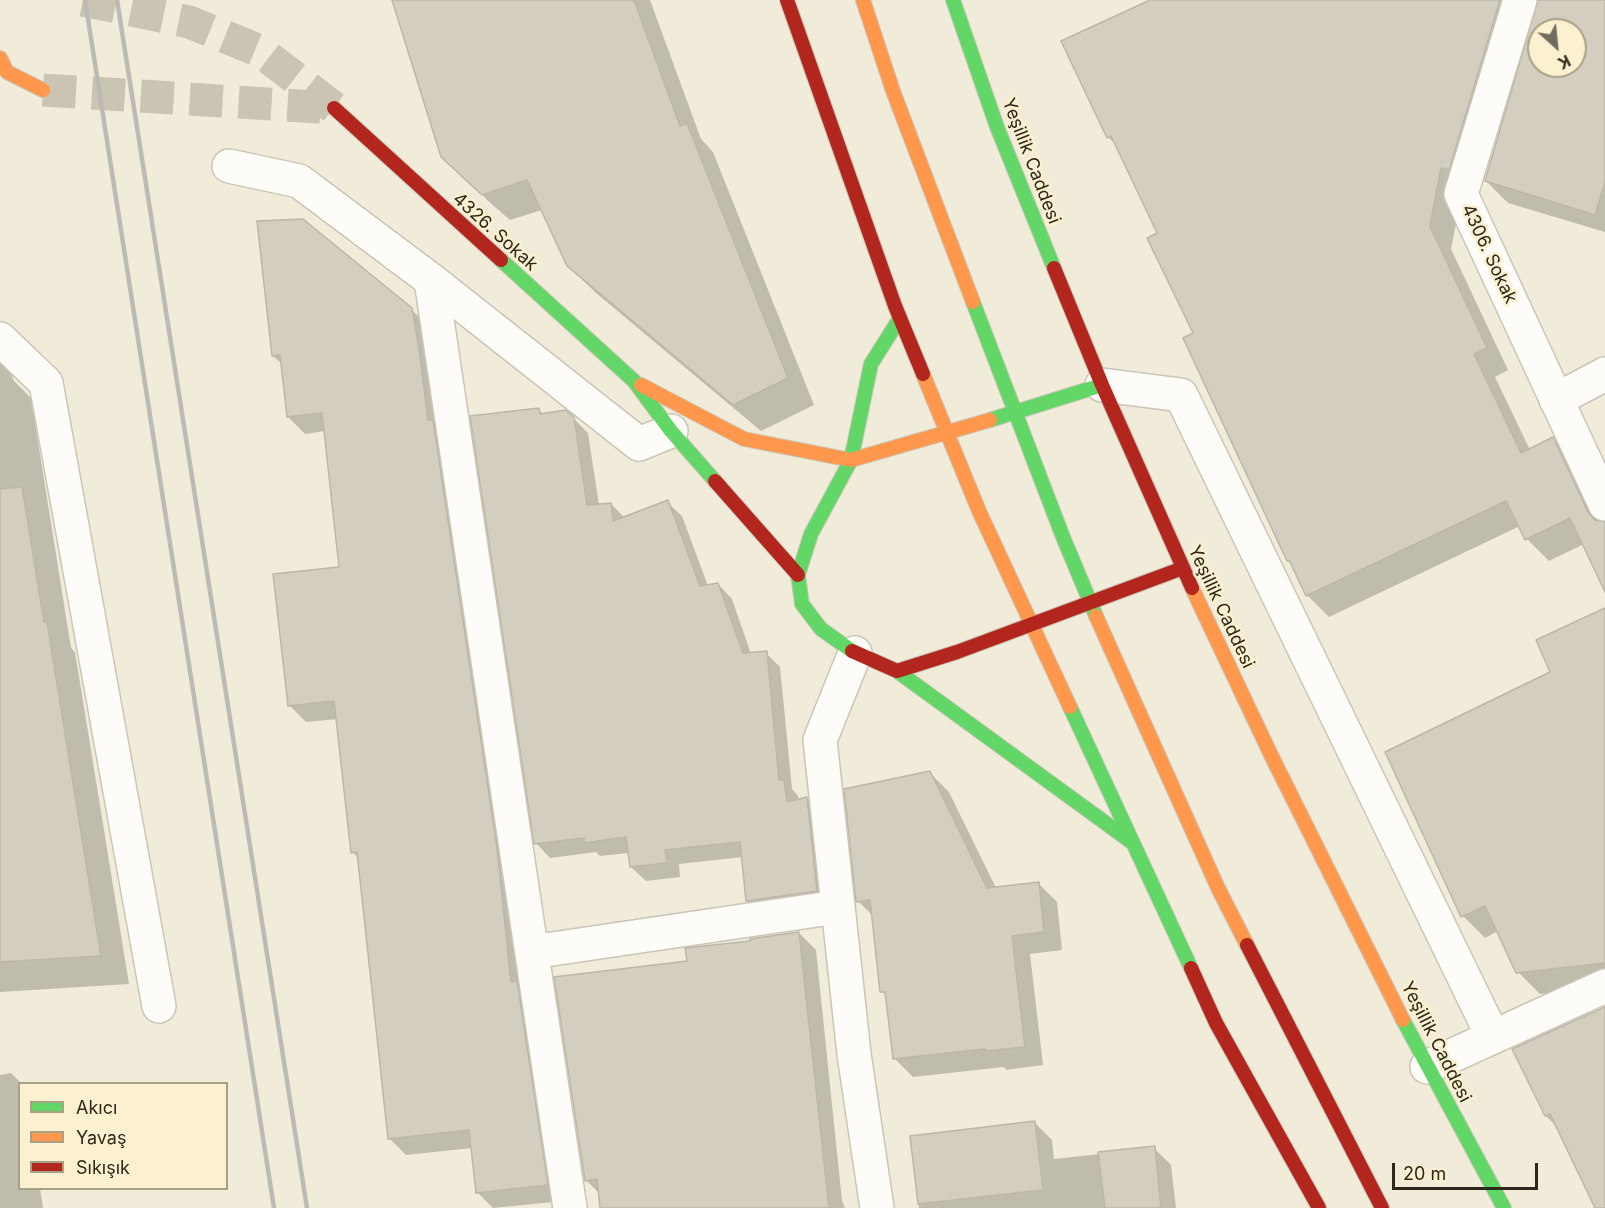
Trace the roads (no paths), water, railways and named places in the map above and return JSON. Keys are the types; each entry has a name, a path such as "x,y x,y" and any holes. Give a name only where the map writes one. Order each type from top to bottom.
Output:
{"main road":[{"path":"787,0 900,318 979,511 1216,1023 1318,1208"},
{"path":"863,0 893,91 1015,413 1090,602 1218,888 1382,1208"},
{"name":"Yeşillik Caddesi","path":"953,0 997,127 1102,386 1183,568 1271,755 1426,1067 1504,1208"},
{"path":"0,58 7,72 43,90"},
{"name":"4326. Sokak","path":"334,108 634,381"},
{"path":"900,318 871,364 851,460 811,534 798,574 802,604 821,629 855,653 897,671 1134,844"},
{"path":"634,381 744,439 851,460 1102,386"},
{"path":"634,381 671,431 798,574"},
{"path":"897,671 957,652 1183,568"}],"street":[{"name":"4306. Sokak","path":"1520,0 1461,194 1605,504"},
{"path":"229,166 299,181 431,280 639,444 671,431"},
{"path":"431,280 570,1208"},
{"path":"0,339 46,383 159,1006"},
{"path":"1556,400 1605,374"},
{"path":"1102,386 1181,395 1493,1037"},
{"path":"855,653 820,740 854,1054 877,1208"},
{"path":"532,952 837,907"},
{"path":"1426,1067 1605,986"}],"tunnel":[{"path":"83,0 189,22 260,51 334,108"},
{"path":"43,90 334,108"}],"railway":[{"path":"85,0 274,1208"},
{"path":"117,0 307,1208"}]}
